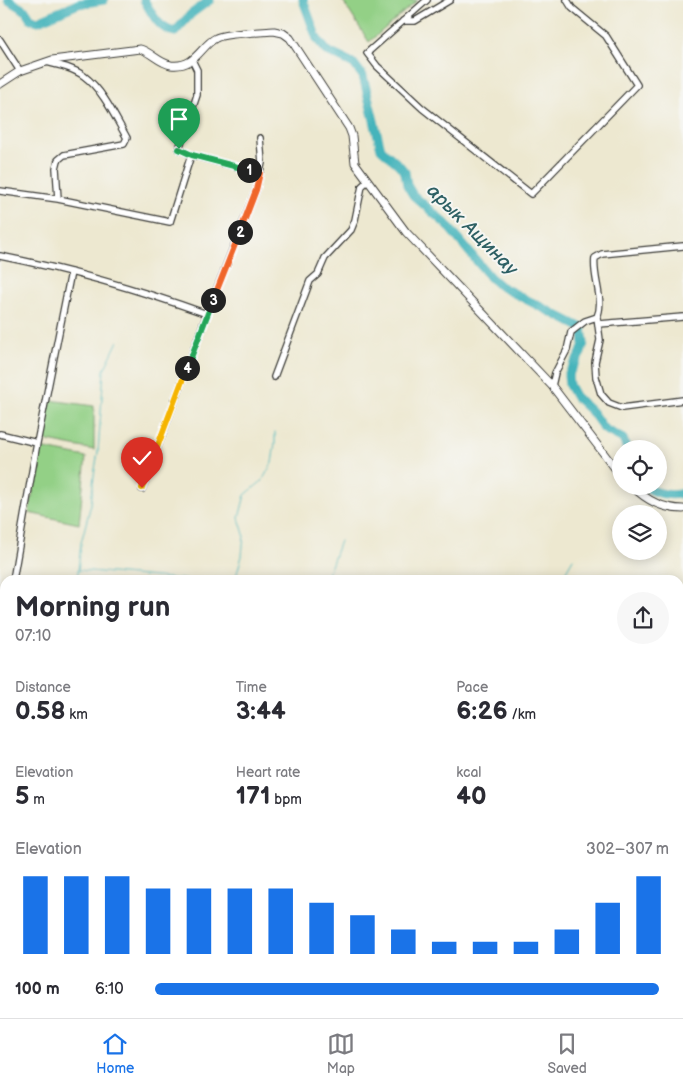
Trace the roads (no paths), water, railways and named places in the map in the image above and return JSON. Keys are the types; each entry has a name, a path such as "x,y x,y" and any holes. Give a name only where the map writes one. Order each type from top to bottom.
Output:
{"main road":[{"path":"0,84 20,71 46,62 140,49 148,51 164,63 172,65 192,60 215,38 274,31 283,33 290,38 349,128 352,136 355,162 406,232 552,386 612,464"},
{"path":"645,495 660,505 683,510"}],"street":[{"path":"427,0 367,53 377,66 422,108 531,194 637,85 606,36 572,8 567,0"},
{"path":"403,21 415,21 450,0"},
{"path":"0,40 20,71"},
{"path":"192,60 197,70 197,96 179,149 192,155 260,173"},
{"path":"46,62 69,68 84,76 106,100 127,138 124,144 64,154 58,160 56,168 58,199"},
{"path":"142,488 256,190 262,163 260,138"},
{"path":"0,191 58,199 170,222 192,155"},
{"path":"274,377 310,281 318,274 325,258 351,230 362,186 368,181"},
{"path":"683,246 602,254 595,258 594,266 600,310 597,317 600,340 596,362 596,377 601,394 609,403 622,408 683,400"},
{"path":"0,256 70,272 150,294 207,314"},
{"path":"14,575 70,272"},
{"path":"552,386 555,373 567,350 571,332 585,321 597,317"},
{"path":"599,324 683,317"},
{"path":"0,434 37,443"}],"waterway":[{"name":"арык Ащинау","path":"8,0 26,11 31,19 38,21 78,4 104,0"},
{"name":"арык Ащинау","path":"144,0 160,24 164,28 175,32 191,14 210,0"},
{"name":"арык Ащинау","path":"303,0 317,39 327,51 354,64 363,76 381,149 405,172 407,185 413,195 446,224 490,277 500,286 582,328 584,343 581,353 568,375 569,385 575,396 592,412 604,429 623,440"},
{"path":"78,575 81,543 91,504 98,452 104,370 118,341"},
{"path":"236,575 242,556 244,534 239,518 245,495 262,481 272,463 275,432"},
{"name":"арык Ащинау","path":"667,494 683,493"},
{"path":"328,575 340,541"},
{"path":"564,575 573,559"},
{"path":"78,570 134,575"}]}
